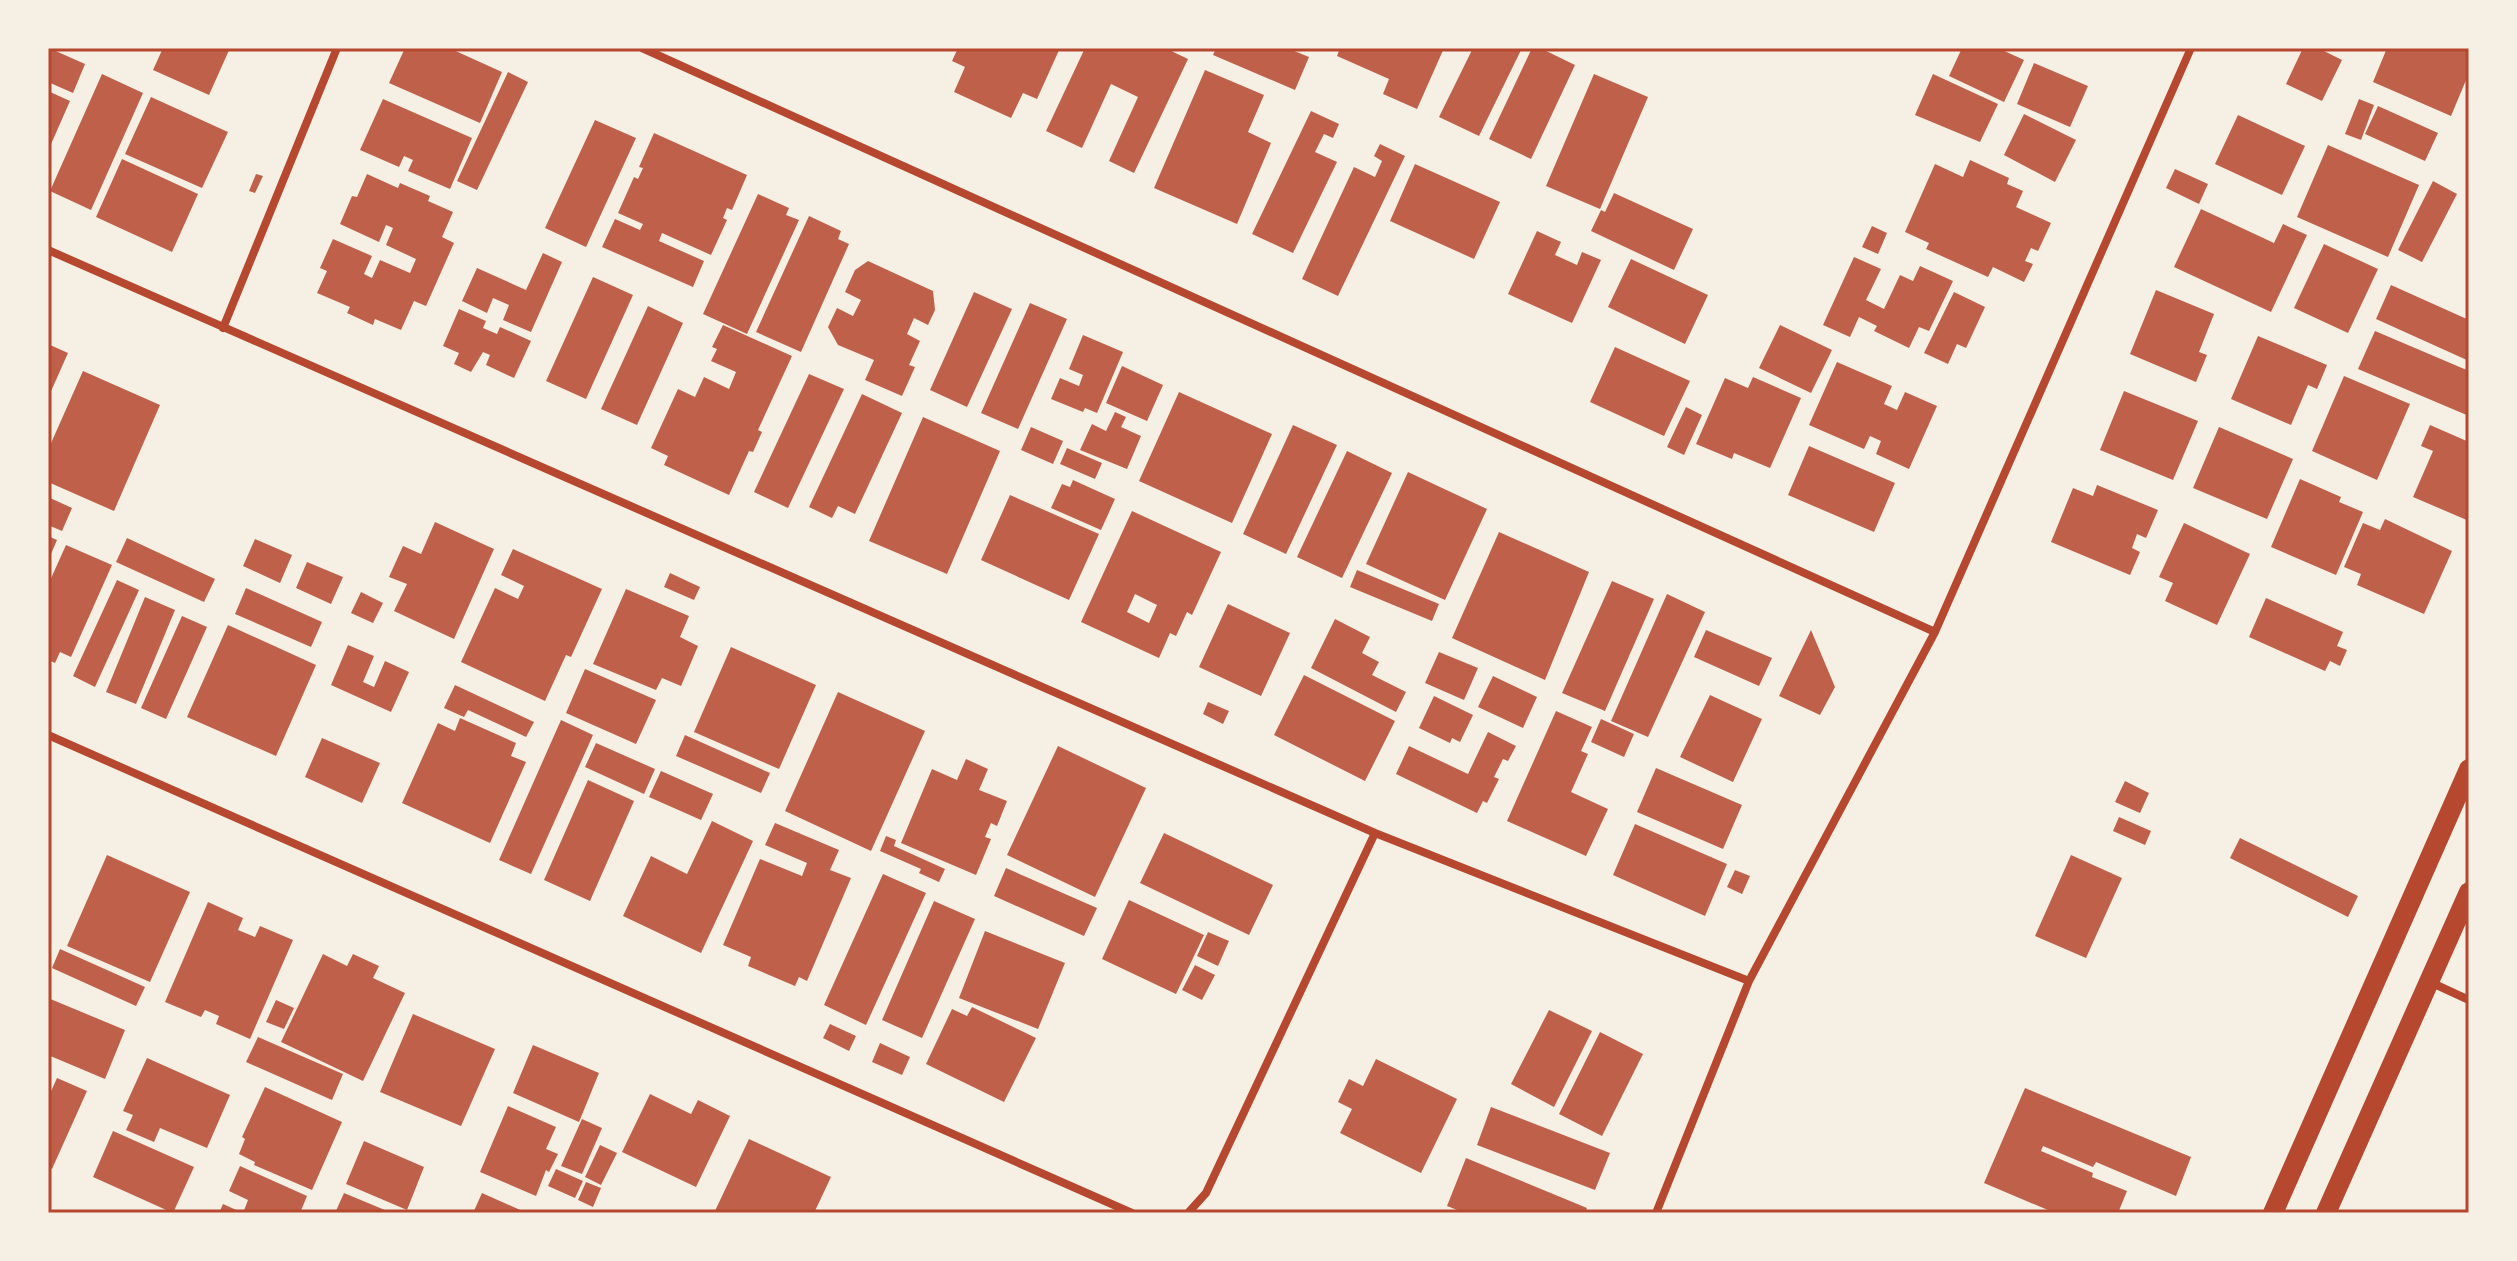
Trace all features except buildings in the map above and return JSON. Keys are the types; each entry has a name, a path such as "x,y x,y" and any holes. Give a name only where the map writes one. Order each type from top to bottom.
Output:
{"main road":[{"path":"2273,1213 2469,769"},
{"path":"2326,1213 2469,892"}],"street":[{"path":"223,328 337,48"},
{"path":"642,48 1935,632"},
{"path":"1656,1213 1749,981 1935,632 2191,48"},
{"path":"48,250 1375,833 1749,981"},
{"path":"48,735 1132,1213"},
{"path":"1188,1213 1206,1193 1375,833"},
{"path":"2429,982 2469,1000"}]}
